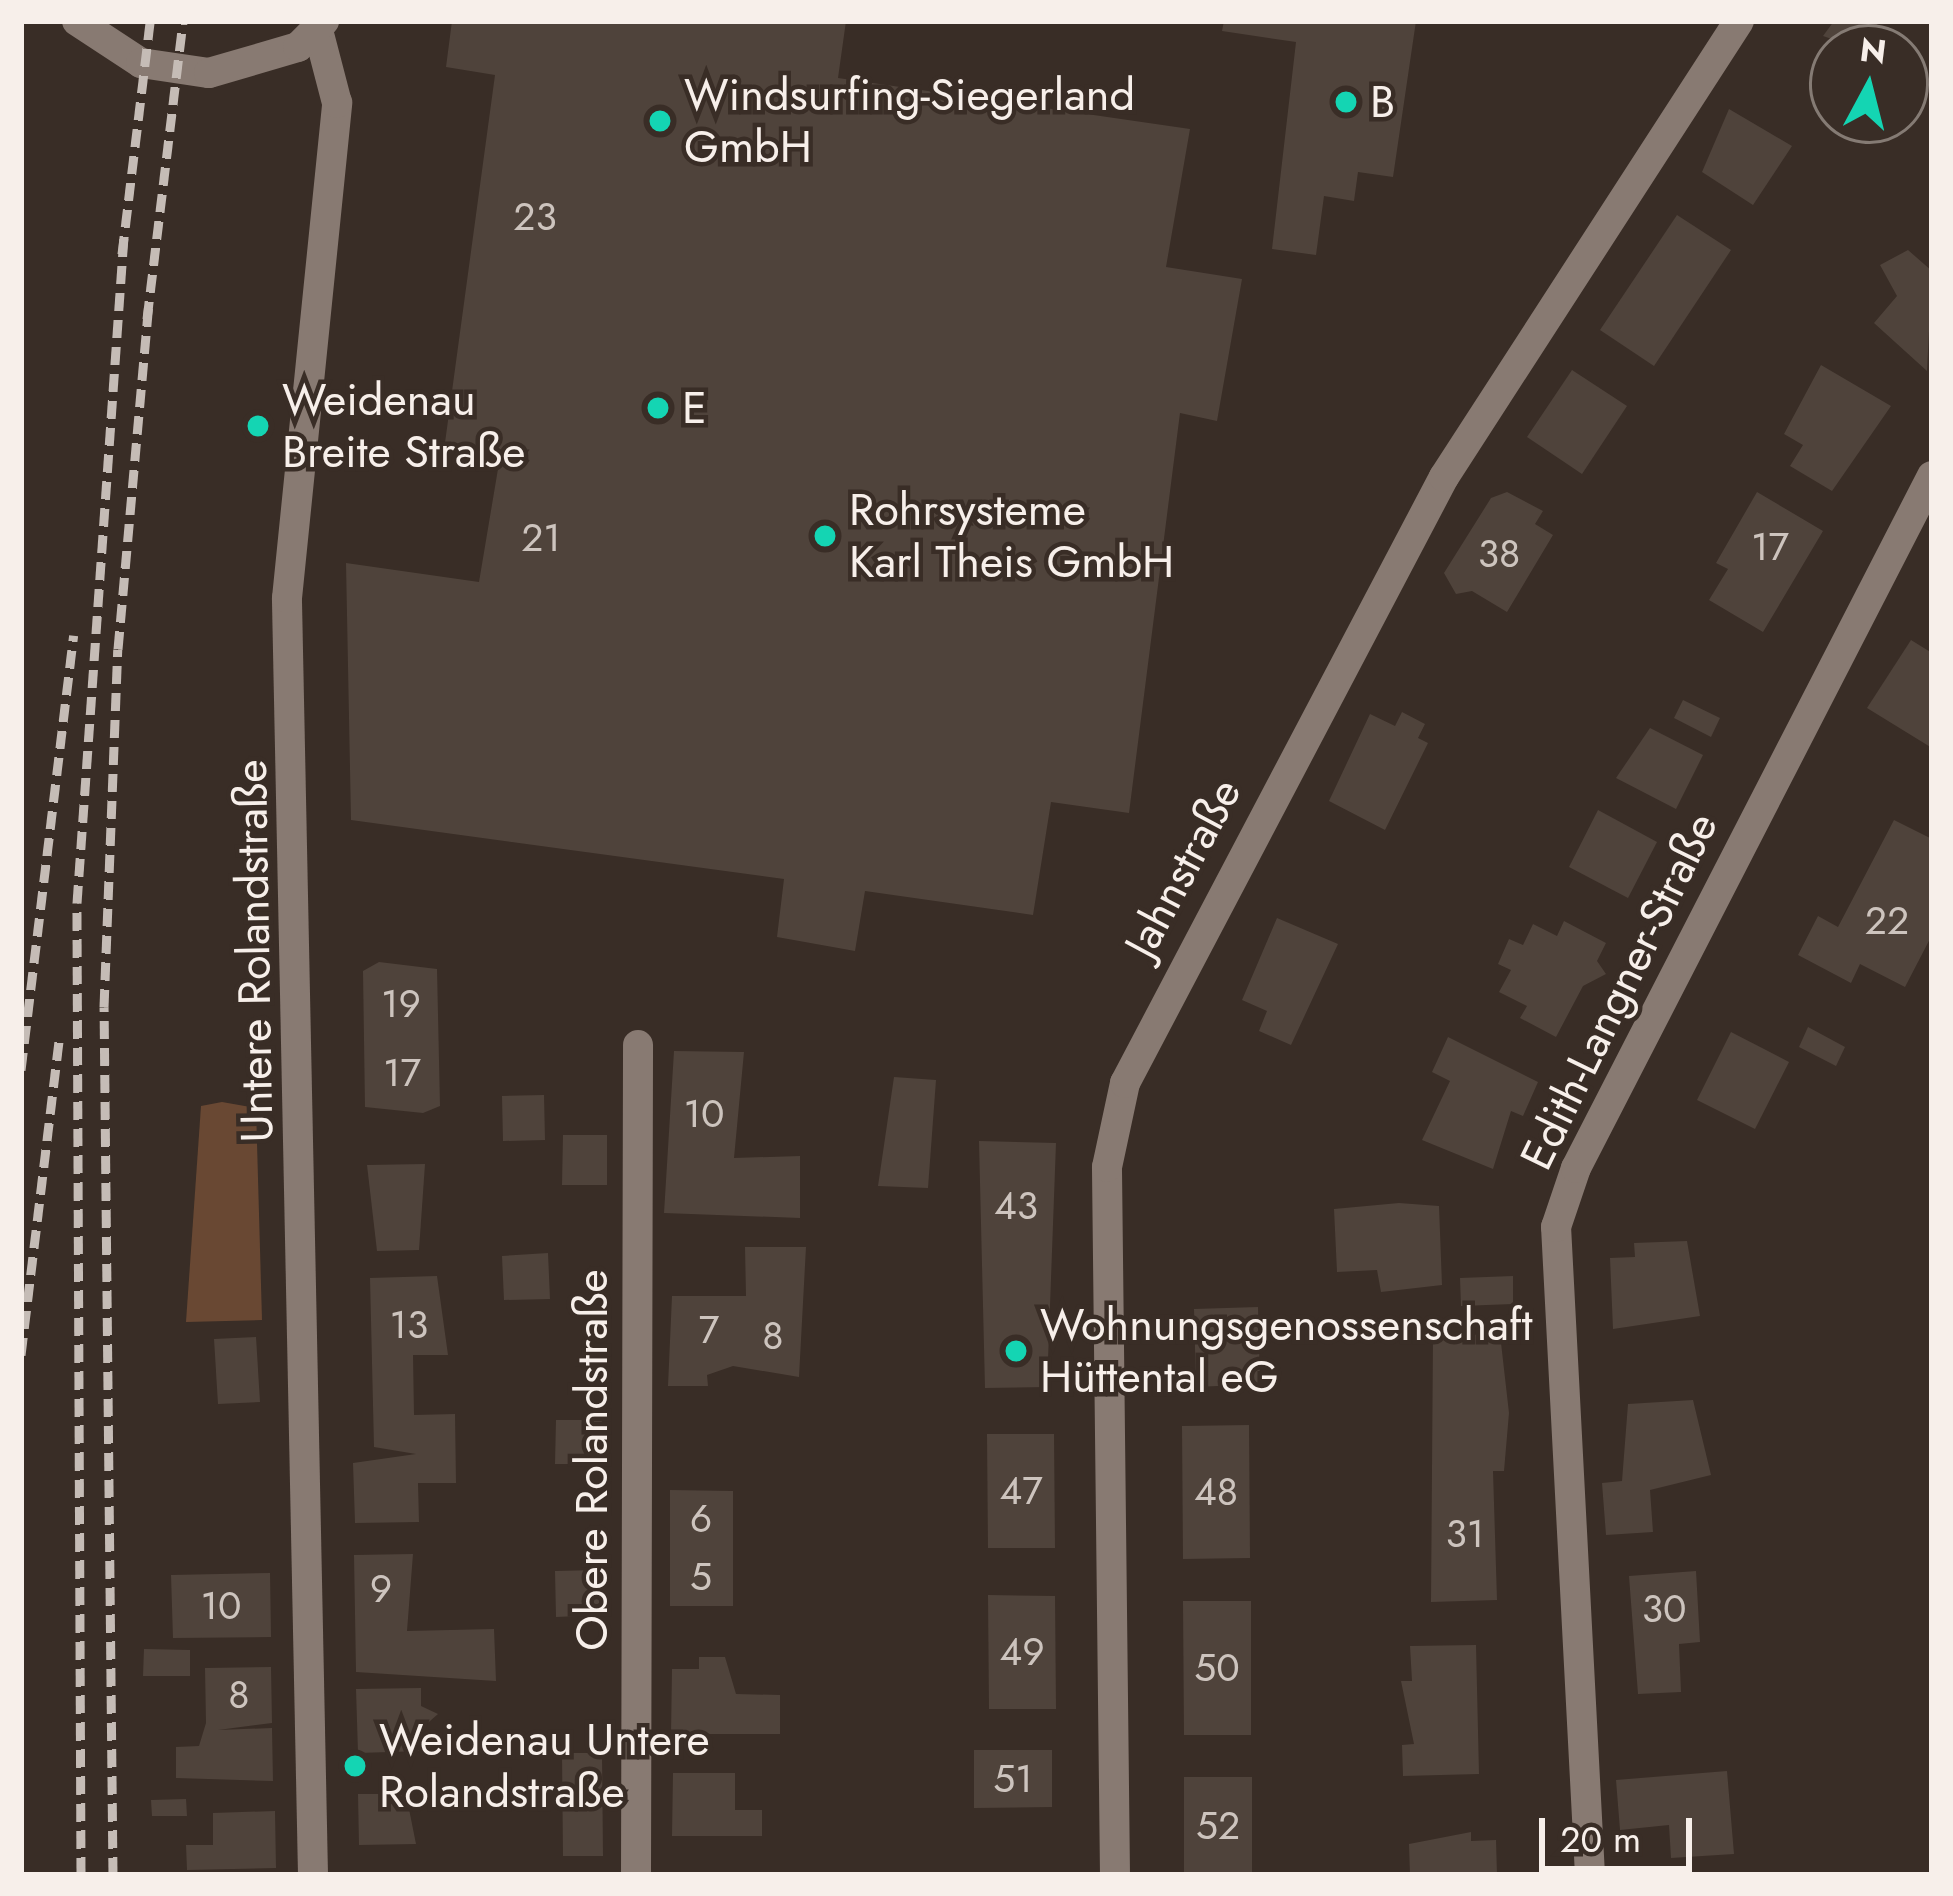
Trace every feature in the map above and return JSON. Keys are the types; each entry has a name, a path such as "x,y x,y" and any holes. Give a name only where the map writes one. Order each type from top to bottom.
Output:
{"street":[{"name":"Jahnstraße","path":"1115,1875 1107,1167 1125,1083 1444,477 1739,21"},
{"path":"78,22 141,63 209,74 313,33"},
{"name":"Untere Rolandstraße","path":"313,33 336,122 287,598 313,1875"},
{"name":"Edith-Langner-Straße","path":"1590,1875 1556,1227 1576,1168 1932,476"},
{"name":"Obere Rolandstraße","path":"636,1875 638,1045"}],"shaded area":[{"path":"222,1102 256,1108 262,1320 186,1322 201,1106"}],"building":[{"name":"Rohrsysteme Karl Theis GmbH","path":"452,21 846,21 838,78 1190,129 1166,267 1242,279 1217,421 1180,413 1129,813 1051,802 1033,915 865,891 855,951 777,937 784,879 351,820 346,563 479,582 500,457 444,450 495,75 446,67"},
{"name":"B","path":"1224,21 1416,21 1393,177 1358,172 1354,201 1324,196 1316,255 1272,249 1296,42 1222,31"},
{"path":"1834,21 1880,21 1878,24 1832,24"},
{"path":"1729,109 1792,146 1753,205 1702,172"},
{"path":"1677,215 1731,250 1654,366 1600,330"},
{"path":"1908,250 1932,271 1927,371 1874,323 1897,296 1880,265"},
{"path":"1821,365 1891,406 1832,491 1790,466 1803,445 1784,434"},
{"path":"1572,370 1627,406 1582,474 1527,437"},
{"path":"1507,492 1543,511 1535,524 1553,535 1507,612 1472,591 1456,594 1444,573 1491,498"},
{"path":"1757,492 1823,531 1763,632 1709,600 1728,569 1716,563"},
{"path":"1911,640 1932,653 1932,748 1867,708"},
{"path":"1683,700 1720,718 1711,737 1674,718"},
{"path":"1402,712 1425,724 1418,738 1428,743 1385,830 1329,801 1370,714 1395,726"},
{"path":"1650,728 1703,755 1676,809 1616,778"},
{"path":"1598,810 1657,842 1628,898 1569,867"},
{"path":"1894,820 1930,838 1932,935 1905,987 1860,964 1851,983 1798,955 1818,916 1838,927"},
{"path":"1277,918 1338,944 1291,1045 1259,1031 1267,1011 1242,1000"},
{"path":"1564,921 1606,943 1597,961 1606,974 1583,986 1556,1037 1520,1018 1527,1006 1499,992 1511,970 1498,964 1509,939 1523,945 1533,924 1557,936"},
{"path":"379,962 437,969 440,1106 423,1113 365,1107 363,971"},
{"path":"1808,1027 1845,1047 1836,1066 1799,1047"},
{"path":"1731,1032 1789,1062 1755,1129 1697,1100"},
{"path":"1448,1037 1538,1082 1523,1116 1511,1111 1493,1169 1422,1140 1450,1081 1432,1072"},
{"path":"674,1051 744,1052 734,1158 800,1156 800,1218 664,1213"},
{"path":"894,1077 936,1080 928,1188 878,1186"},
{"path":"544,1095 545,1140 503,1141 502,1096"},
{"path":"563,1135 607,1135 607,1185 562,1185"},
{"path":"979,1141 1056,1143 1047,1387 985,1388"},
{"path":"425,1164 419,1250 377,1251 367,1165"},
{"path":"1399,1203 1439,1206 1442,1285 1381,1292 1377,1270 1337,1272 1334,1209"},
{"path":"1687,1241 1700,1316 1613,1329 1610,1258 1635,1257 1634,1243"},
{"path":"745,1247 806,1247 799,1377 733,1366 707,1375 708,1386 668,1386 672,1296 746,1296"},
{"path":"548,1253 550,1299 504,1300 502,1256"},
{"path":"437,1276 448,1355 413,1355 414,1415 455,1414 456,1483 418,1483 419,1522 355,1523 353,1463 416,1454 374,1447 370,1278"},
{"path":"1513,1276 1513,1304 1461,1306 1460,1278"},
{"path":"1258,1307 1260,1384 1196,1387 1194,1309"},
{"path":"1500,1334 1509,1413 1504,1471 1493,1471 1497,1600 1431,1602 1433,1336"},
{"path":"256,1337 260,1402 218,1404 214,1339"},
{"path":"1693,1400 1711,1475 1650,1490 1653,1532 1606,1535 1602,1483 1622,1481 1628,1404"},
{"path":"556,1420 602,1420 596,1464 555,1464"},
{"path":"1249,1425 1250,1558 1183,1559 1182,1426"},
{"path":"987,1434 1054,1434 1055,1548 988,1548"},
{"path":"670,1490 733,1491 733,1606 670,1606"},
{"path":"413,1554 407,1631 494,1629 496,1681 356,1672 354,1555"},
{"path":"599,1570 600,1615 556,1617 555,1571"},
{"path":"1696,1571 1700,1642 1679,1644 1681,1692 1638,1694 1629,1576"},
{"path":"270,1573 271,1637 173,1638 171,1575"},
{"path":"988,1595 1055,1596 1056,1709 989,1709"},
{"path":"1183,1601 1251,1601 1251,1735 1184,1735"},
{"path":"1476,1645 1479,1774 1403,1776 1402,1745 1414,1744 1401,1681 1412,1681 1410,1646"},
{"path":"144,1649 190,1650 190,1676 143,1676"},
{"path":"699,1657 725,1657 736,1694 780,1695 780,1734 671,1734 672,1669 699,1669"},
{"path":"271,1667 272,1723 218,1730 272,1728 273,1781 176,1778 176,1747 199,1746 206,1723 205,1668"},
{"path":"421,1688 421,1706 438,1714 422,1728 422,1751 358,1753 356,1689"},
{"path":"974,1750 1052,1750 1052,1807 974,1808"},
{"path":"562,1753 602,1753 603,1856 563,1856"},
{"path":"1727,1771 1734,1854 1671,1858 1669,1825 1620,1830 1616,1780"},
{"path":"673,1773 735,1773 735,1810 762,1810 762,1836 672,1836"},
{"path":"1184,1777 1252,1777 1252,1875 1184,1875"},
{"path":"358,1794 406,1794 416,1844 359,1845"},
{"path":"186,1799 187,1816 152,1816 151,1800"},
{"path":"275,1811 276,1868 187,1870 186,1845 213,1845 213,1813"},
{"path":"1471,1832 1471,1841 1496,1840 1497,1875 1410,1875 1409,1844"}],"railway":[{"path":"122,254 150,21"},
{"path":"147,319 183,21"},
{"path":"81,1875 77,903 124,236"},
{"path":"113,1875 104,1007 118,649 149,304"},
{"path":"21,1070 74,635"},
{"path":"21,1355 60,1034"}],"place":[{"name":"B","path":"1346,102"},
{"name":"Windsurfing-Siegerland GmbH","path":"660,121"},
{"name":"E","path":"658,408"},
{"name":"Weidenau Breite Straße","path":"258,426"},
{"name":"Rohrsysteme Karl Theis GmbH","path":"825,536"},
{"name":"Wohnungsgenossenschaft Hüttental eG","path":"1016,1351"},
{"name":"Weidenau Untere Rolandstraße","path":"355,1766"}]}
